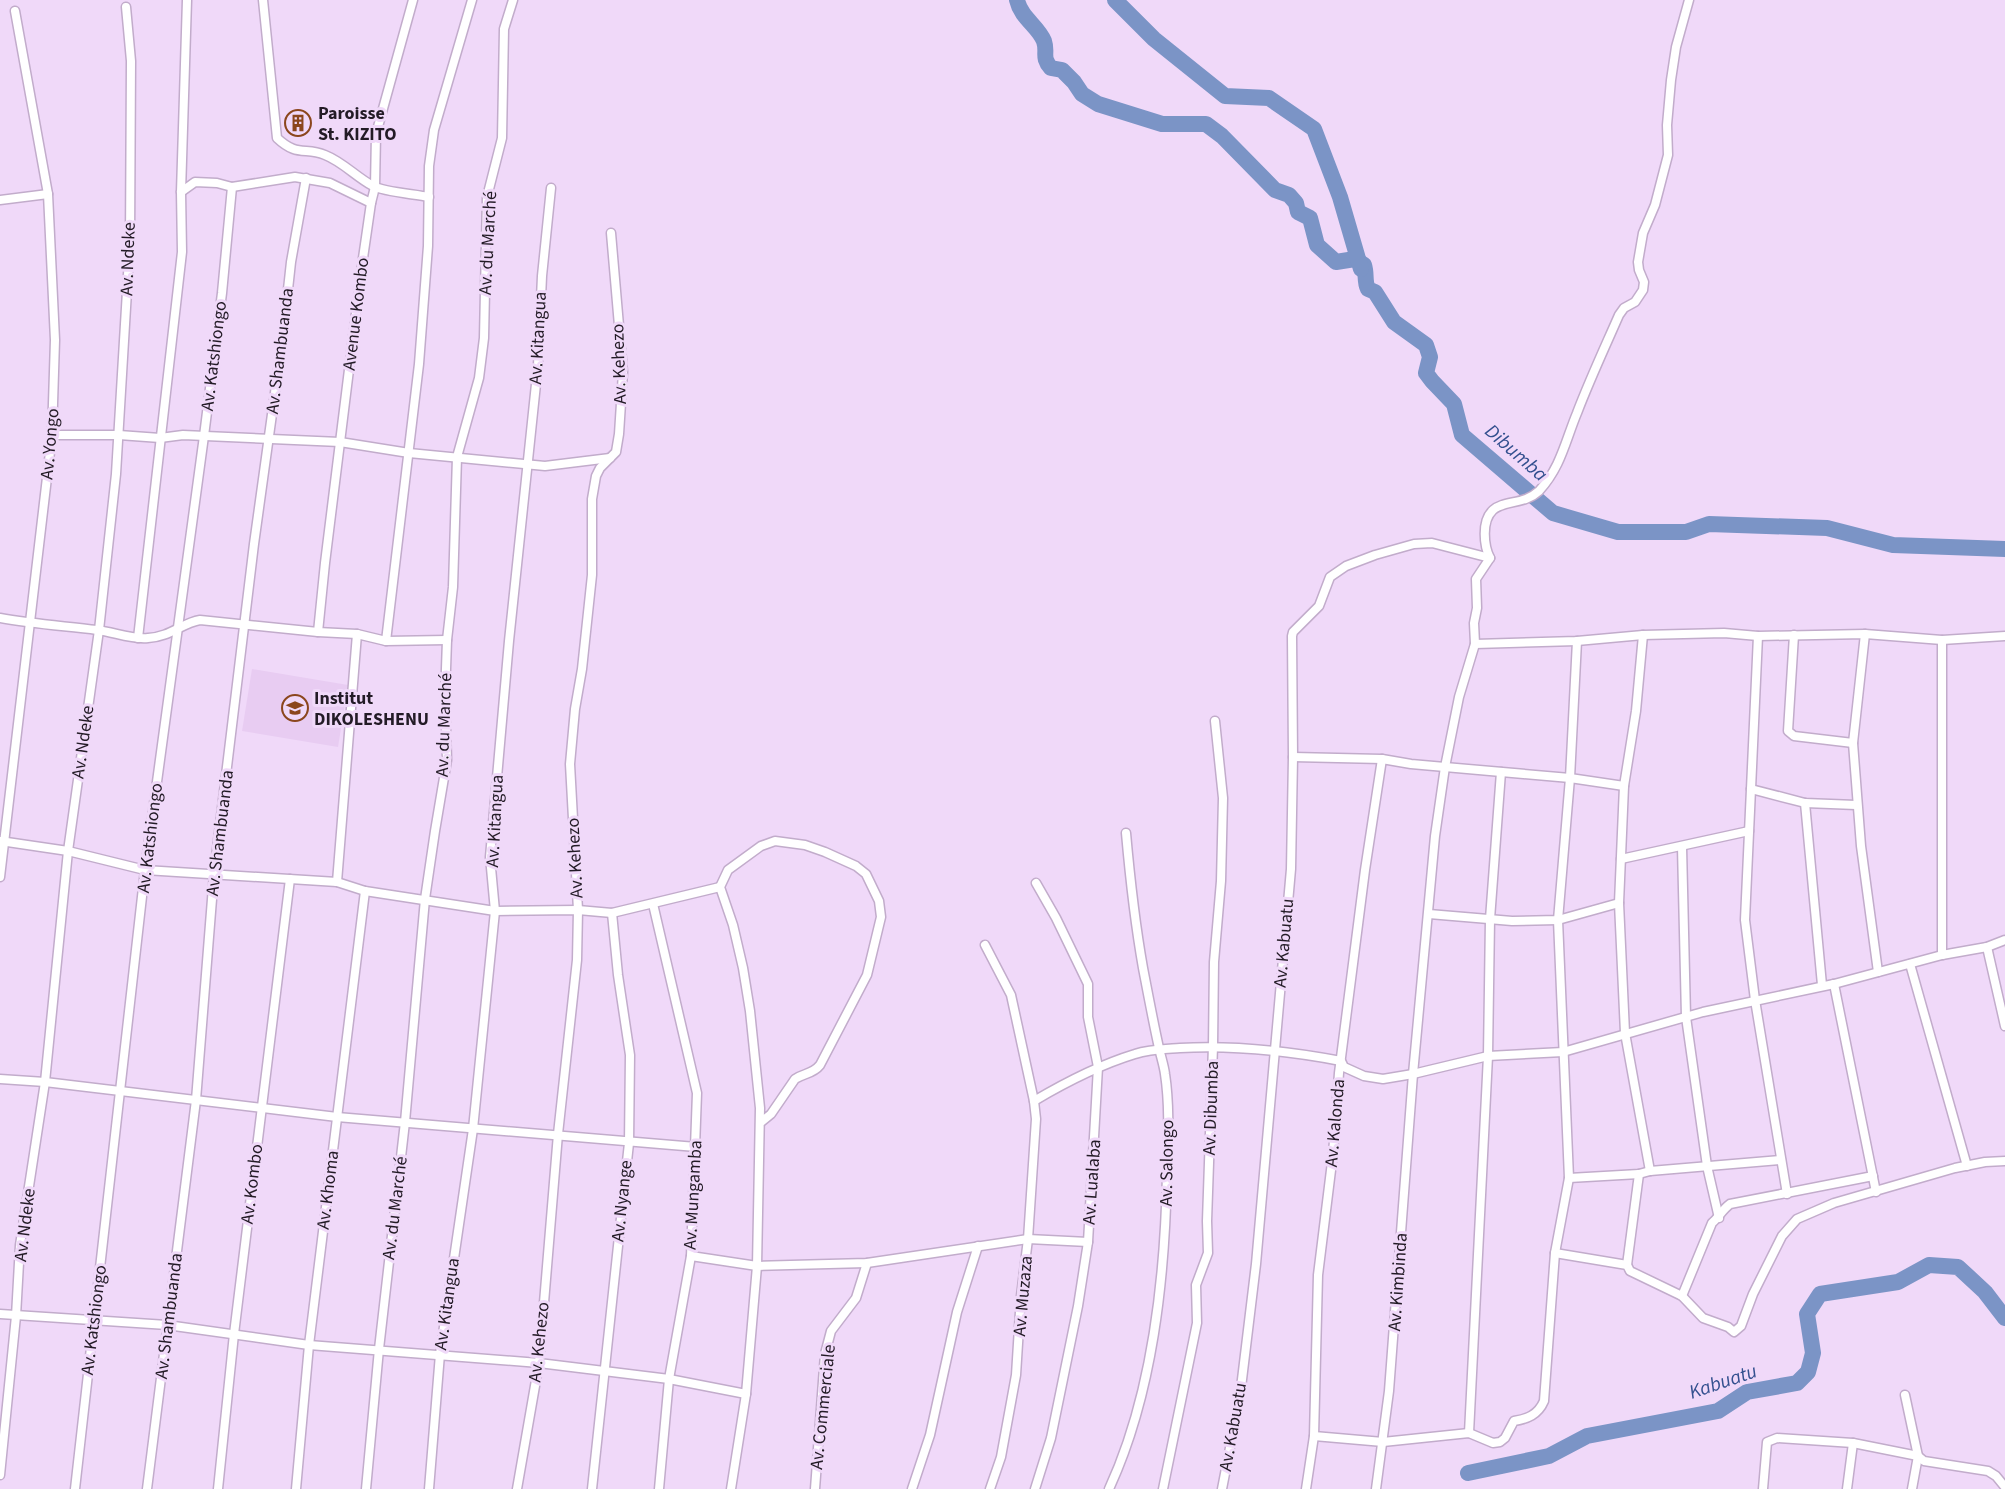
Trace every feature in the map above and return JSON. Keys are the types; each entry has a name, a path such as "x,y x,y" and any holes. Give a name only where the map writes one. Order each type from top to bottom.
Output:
{"street":[{"path":"138,638 182,252 181,192 187,0"},
{"path":"263,0 277,138 286,147 301,152 322,153 337,160 375,187 429,197"},
{"name":"Avenue Kombo","path":"318,632 370,203 375,187 376,134 413,0"},
{"path":"386,640 409,453 427,258 429,166 434,130 472,0"},
{"name":"Av. du Marché","path":"366,1489 379,1349 405,1122 425,899 447,760 445,697 447,640 453,587 457,458 479,378 484,338 487,197 502,138 504,29 513,0"},
{"path":"1490,558 1485,547 1485,530 1490,515 1494,509 1534,495 1553,474 1594,369 1619,315 1624,308 1635,302 1643,290 1644,282 1638,262 1643,233 1654,205 1668,154 1667,125 1671,80 1676,47 1689,0"},
{"name":"Av. Ndeke","path":"0,1475 16,1316 20,1245 45,1082 68,851 99,630 119,435 130,241 131,61 126,7"},
{"name":"Av. Yongo","path":"0,877 2,841 52,435 55,340 48,194 15,11"},
{"path":"181,192 195,182 217,183 232,187 295,177 330,183 370,203"},
{"name":"Av. Shambuanda","path":"147,1489 196,1100 214,874 254,544 284,335 291,262 306,178"},
{"name":"Av. Katshiongo","path":"75,1489 145,870 204,436 222,293 232,187"},
{"name":"Av. Kitangua","path":"429,1489 440,1354 473,1129 495,911 490,857 508,641 538,365 542,276 551,189"},
{"path":"0,200 48,194"},
{"name":"Av. Kehezo","path":"517,1489 539,1364 558,1134 577,960 578,910 570,764 592,575 592,499 596,476 600,468 616,452 620,434 623,372 611,233"},
{"path":"52,435 119,435 160,438 183,435 340,442 409,453 545,466 611,458"},
{"name":"Av. Kabuatu","path":"1222,1489 1240,1396 1256,1264 1291,869 1293,632 1319,606 1329,577 1346,566 1375,555 1414,544 1432,543 1490,558"},
{"name":"Av. Kimbinda","path":"1376,1489 1389,1391 1413,1074 1435,836 1459,698 1474,644 1477,608 1476,579 1490,558"},
{"path":"0,618 30,624 99,630 146,639 178,630 190,622 200,620 357,634 386,640 447,640"},
{"path":"1474,644 1724,633 1758,636 1865,634 1942,640 2005,636"},
{"path":"338,882 357,634"},
{"path":"1865,634 1853,743 1857,806 1878,972"},
{"path":"1642,635 1636,711 1624,786 1619,903 1625,1033 1650,1171"},
{"path":"1794,635 1788,731 1794,736 1853,743"},
{"path":"1758,636 1745,920 1755,1000 1787,1194"},
{"path":"1942,640 1942,954"},
{"path":"1314,1436 1383,1442 1468,1433 1494,1443 1500,1442 1508,1434 1514,1421 1530,1418 1544,1401 1555,1253 1569,1178 1558,920 1570,778 1577,641"},
{"name":"Av. Dibumba","path":"1163,1489 1197,1323 1196,1285 1208,1253 1214,962 1221,881 1223,798 1215,721"},
{"path":"1293,757 1382,759 1570,778 1624,786"},
{"name":"Av. Kalonda","path":"1306,1489 1314,1436 1318,1275 1333,1154 1339,1073 1382,759"},
{"path":"1468,1433 1488,1056 1490,919 1501,772"},
{"path":"1751,789 1805,803 1857,806"},
{"path":"1805,803 1822,986"},
{"path":"1621,859 1749,831"},
{"name":"Av. Salongo","path":"1109,1489 1118,1470 1134,1421 1149,1361 1159,1297 1167,1204 1168,1123 1165,1074 1141,954 1131,891 1126,833"},
{"path":"2,841 68,851 145,870 338,882 366,891 495,911 578,910 612,913 720,887"},
{"path":"731,1489 746,1394 757,1266 760,1123 748,1000 734,925 720,887 728,870 761,846 775,841 825,852 856,866 866,874 879,901 881,917 867,975 820,1065 813,1073 801,1075 795,1079 771,1114 760,1123"},
{"path":"1682,847 1686,1017 1707,1166 1719,1218"},
{"name":"Av. Kombo","path":"218,1489 234,1334 290,879"},
{"name":"Av. Lualaba","path":"1035,1489 1051,1438 1078,1306 1088,1242 1098,1067 1088,1017 1088,984 1036,883"},
{"name":"Av. Khoma","path":"296,1489 309,1345 366,891"},
{"path":"1428,914 1512,921 1558,920 1619,903"},
{"name":"Av. Mungamba","path":"653,904 697,1093 691,1256 669,1379 659,1489"},
{"name":"Av. Nyange","path":"592,1489 629,1143 630,1055 618,975 612,913"},
{"path":"1034,1101 1071,1079 1098,1067 1136,1053 1159,1049 1213,1046 1302,1053 1341,1061 1344,1067 1364,1076 1383,1079 1488,1056 1563,1052 1686,1017 1834,984 1942,954 1987,947 2005,940"},
{"name":"Av. Muzaza","path":"985,945 1011,995 1036,1119 1016,1375 1001,1457 990,1489"},
{"path":"1987,947 2005,1026"},
{"path":"1910,964 1967,1166"},
{"path":"1834,984 1876,1192"},
{"path":"0,1079 45,1082 337,1117 558,1134 696,1148"},
{"path":"1569,1178 1640,1174 1650,1171 1781,1160"},
{"path":"1640,1174 1627,1265 1630,1271 1682,1296 1703,1318 1728,1327 1734,1332 1741,1326 1782,1236 1797,1219 1834,1203 1967,1166 2005,1161"},
{"path":"1682,1296 1712,1223 1719,1218 1722,1209 1730,1204 1749,1199 1787,1194 1873,1176"},
{"path":"691,1256 757,1266 867,1263 1028,1239 1088,1242"},
{"path":"912,1489 930,1435 957,1312 978,1246"},
{"path":"1555,1253 1627,1265"},
{"name":"Av. Commerciale","path":"815,1489 825,1354 831,1331 856,1298 867,1263"},
{"path":"0,1314 168,1325 309,1345 440,1354 539,1364 669,1379 746,1394"},
{"path":"1905,1395 1918,1456 1912,1489"},
{"path":"1763,1489 1767,1442 1777,1437 1853,1443 1918,1456 1924,1461 1988,1471 2005,1487"},
{"path":"1847,1489 1853,1443"}],"shaded area":[{"name":"Institut DIKOLESHENU","path":"252,669 348,685 338,747 242,731"}],"waterway":[{"name":"Dibumba","path":"1017,0 1022,12 1044,41 1045,58 1048,64 1051,68 1062,70 1082,94 1098,104 1162,124 1206,124 1222,136 1275,190 1289,195 1296,203 1298,212 1310,218 1317,245 1336,262 1355,259 1364,265 1368,289 1375,292 1394,322 1426,345 1430,357 1426,373 1454,404 1462,435 1553,513 1618,532 1686,532 1709,524 1827,528 1893,545 2005,549"},
{"path":"1115,0 1154,39 1225,96 1269,98 1314,129 1340,197 1361,269"},
{"name":"Kabuatu","path":"1468,1473 1549,1456 1587,1436 1718,1411 1747,1392 1797,1383 1808,1372 1813,1353 1807,1314 1820,1294 1898,1282 1929,1265 1958,1267 1985,1292 2005,1318"}],"place":[{"name":"Paroisse St. KIZITO","path":"298,123"},
{"name":"Institut DIKOLESHENU","path":"295,708"}]}
